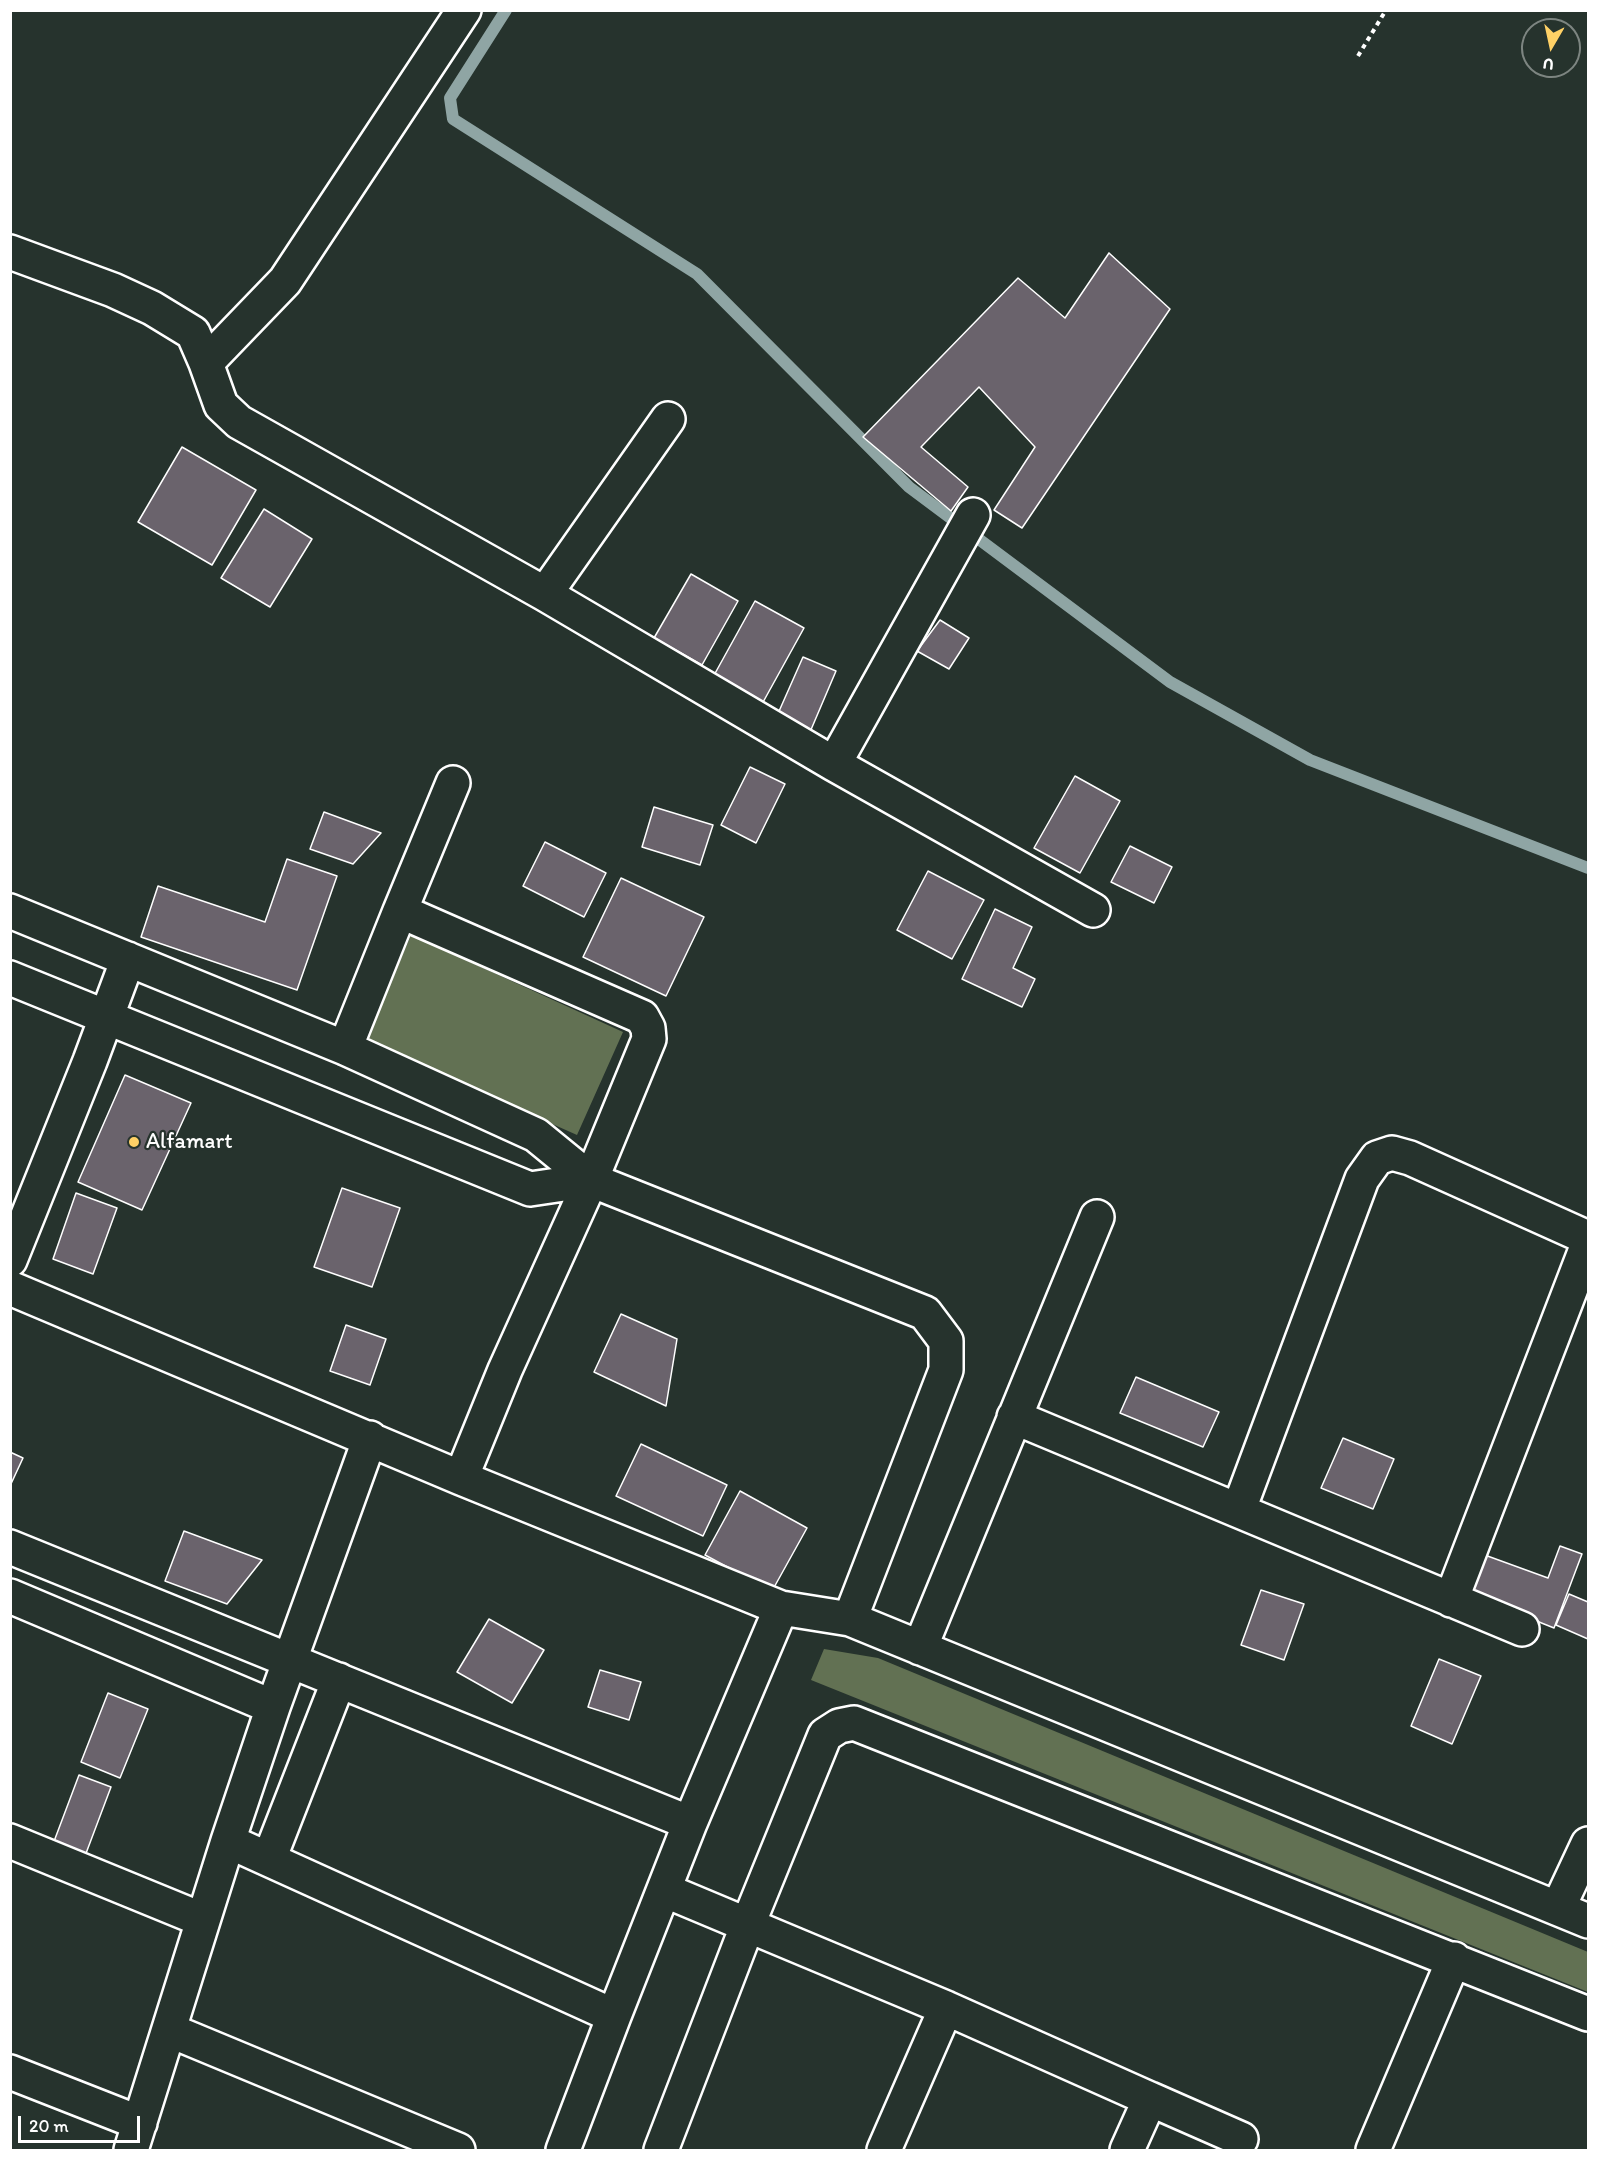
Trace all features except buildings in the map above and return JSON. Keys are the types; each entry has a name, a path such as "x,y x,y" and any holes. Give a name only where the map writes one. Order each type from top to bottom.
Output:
{"street":[{"path":"206,363 285,281 464,10"},
{"path":"10,252 113,290 153,308 193,333 221,405 239,422 544,594 834,764 1093,910"},
{"path":"544,594 668,419"},
{"path":"834,764 973,515"},
{"path":"345,1048 453,783"},
{"path":"10,911 345,1048 536,1135 591,1180 925,1313 946,1341 946,1370 850,1619"},
{"path":"400,911 642,1017 648,1028 649,1039 591,1180 505,1370 461,1478"},
{"path":"10,1260 128,959"},
{"path":"10,978 530,1189 591,1180"},
{"path":"1239,1509 1362,1179 1377,1158 1392,1153 1410,1158 1588,1238"},
{"path":"920,1648 1097,1217"},
{"path":"1450,1600 1588,1244"},
{"path":"10,1288 461,1478 781,1608 850,1619 1588,1921"},
{"path":"1014,1417 1522,1629"},
{"path":"10,2072 136,2137 228,1841 289,1661 370,1438"},
{"path":"10,1547 690,1823"},
{"path":"10,1596 273,1707"},
{"path":"563,2151 690,1823 781,1608"},
{"path":"269,1859 339,1680"},
{"path":"661,2151 748,1924 825,1735 839,1726 855,1723 1588,2014"},
{"path":"10,1841 203,1920"},
{"path":"228,1841 614,2016"},
{"path":"1558,1908 1588,1844"},
{"path":"664,1890 946,2008 1241,2139"},
{"path":"1373,2151 1454,1959"},
{"path":"884,2151 946,2008"},
{"path":"169,2030 458,2151"},
{"path":"1127,2151 1150,2099"}],"path":[{"path":"1359,56 1386,10"}],"green space":[{"path":"411,935 623,1032 577,1135 366,1041"},
{"path":"824,1649 878,1658 1588,1952 1588,1992 811,1680"}],"waterway":[{"path":"506,10 450,98 453,119 697,274 909,487 1170,682 1310,760 1588,868"}],"place":[{"name":"Alfamart","path":"134,1142"}]}
